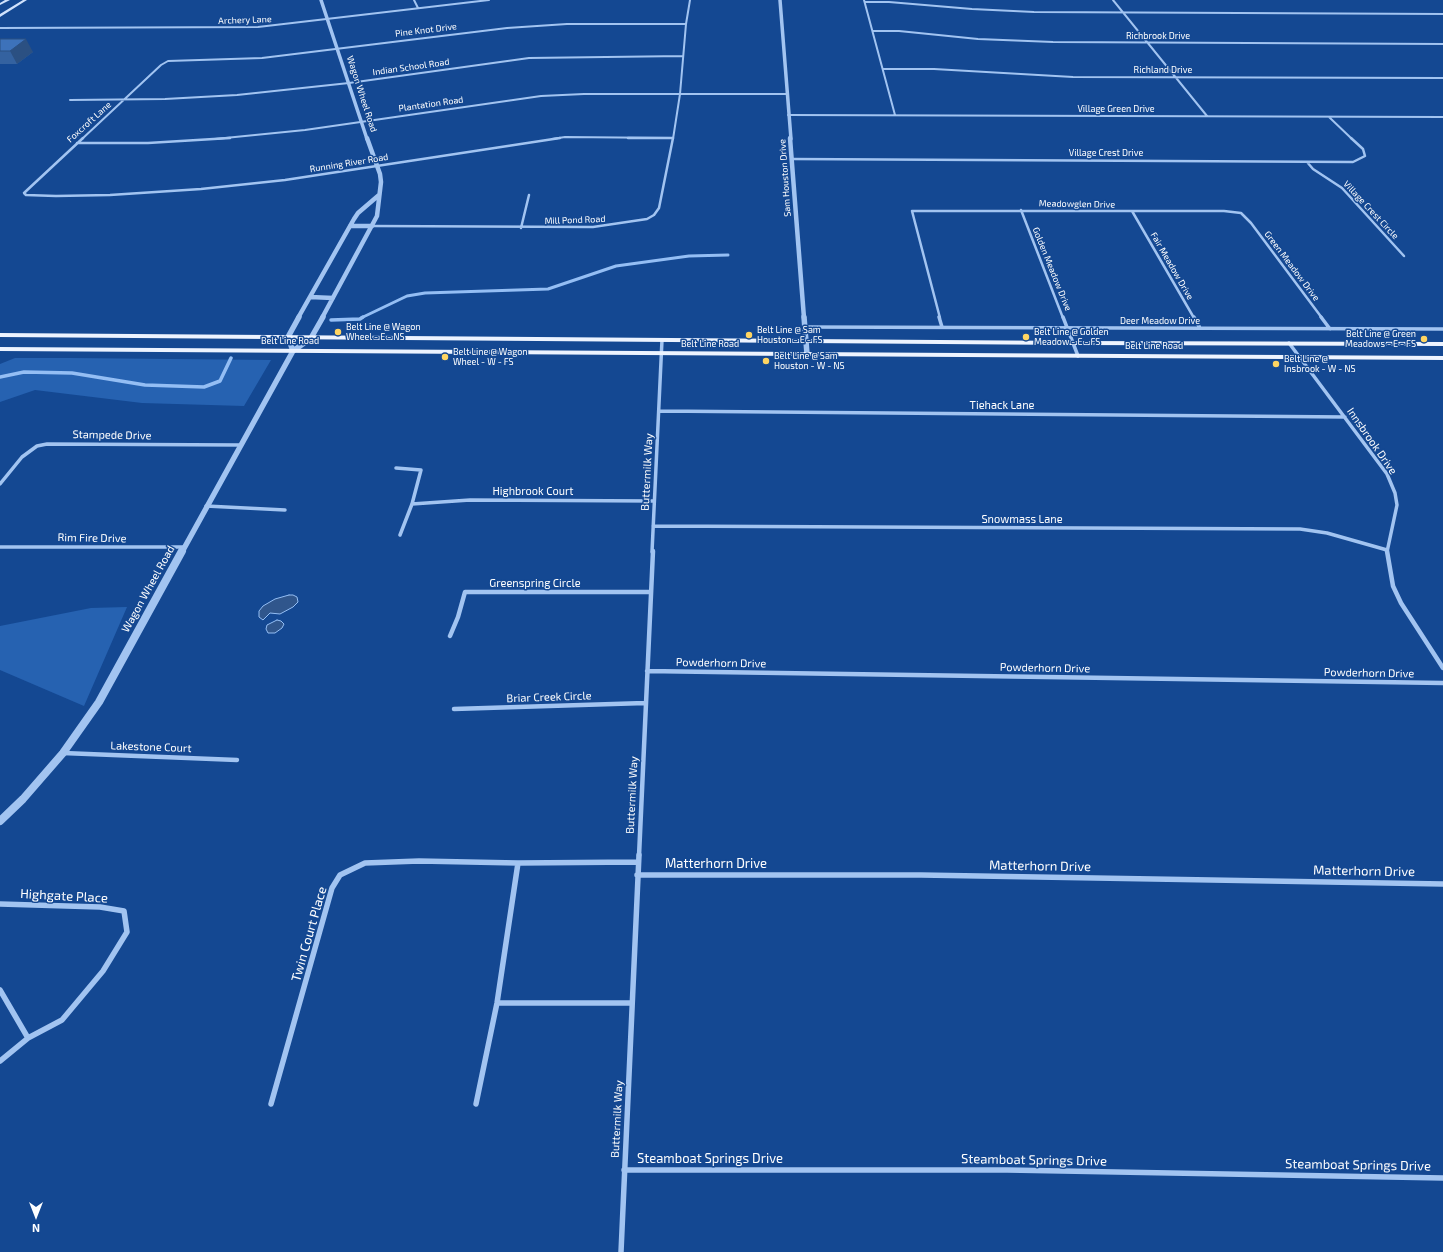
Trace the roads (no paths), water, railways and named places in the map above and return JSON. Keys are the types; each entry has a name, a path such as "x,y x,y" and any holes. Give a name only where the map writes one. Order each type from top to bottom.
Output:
{"main road":[{"path":"0,4 8,0"},
{"path":"0,16 25,0"},
{"name":"Belt Line Road","path":"0,335 1074,343 1443,344"},
{"path":"471,352 475,339"},
{"name":"Belt Line Road","path":"0,349 1443,358"}],"street":[{"name":"Wagon Wheel Road","path":"0,821 23,799 63,753 100,702 206,506 293,351 311,338 377,216 381,182 377,166 321,0"},
{"path":"414,0 418,8"},
{"name":"Archery Lane","path":"0,28 243,28 490,0"},
{"name":"Mill Pond Road","path":"372,226 521,228 600,227 647,219 654,215 659,208 673,138 680,94 686,24 690,0"},
{"name":"Sam Houston Drive","path":"780,0 807,354"},
{"path":"1113,0 1207,116"},
{"path":"895,115 864,1 1020,11 1123,13 1443,14"},
{"name":"Pine Knot Drive","path":"168,61 233,60 337,49 514,27 567,24 686,24"},
{"name":"Richbrook Drive","path":"873,31 905,32 1005,41 1443,44"},
{"name":"Indian School Road","path":"70,100 126,100 237,95 529,58 586,56 683,56"},
{"name":"Foxcroft Lane","path":"26,195 24,193 76,143 126,100 161,65 168,61"},
{"name":"Richland Drive","path":"883,69 934,70 1044,76 1443,78"},
{"name":"Plantation Road","path":"76,143 143,143 215,139 290,132 541,96 788,94"},
{"name":"Village Green Drive","path":"788,115 1443,117"},
{"name":"Village Crest Drive","path":"792,159 1353,162 1365,156 1363,150 1329,117"},
{"name":"Running River Road","path":"26,195 110,195 201,189 285,180 522,142 564,137 673,138"},
{"name":"Village Crest Circle","path":"1307,162 1313,169 1338,185 1404,256"},
{"path":"293,351 288,337 310,297 358,213 379,195"},
{"path":"521,228 529,195"},
{"name":"Golden Meadow Drive","path":"1021,210 1078,356"},
{"name":"Meadowglen Drive","path":"942,327 912,211 1224,211 1241,213"},
{"name":"Fair Meadow Drive","path":"1132,211 1200,328"},
{"name":"Green Meadow Drive","path":"1241,213 1251,223 1330,329"},
{"path":"350,226 372,226"},
{"path":"310,297 333,298"},
{"name":"Deer Meadow Drive","path":"804,327 1443,329"},
{"name":"Buttermilk Way","path":"621,1252 662,340"},
{"name":"Innsbrook Drive","path":"1289,343 1386,474 1395,493 1397,504 1387,550 1393,586 1401,603 1443,668"},
{"name":"Tiehack Lane","path":"658,411 1345,417"},
{"name":"Stampede Drive","path":"0,484 22,456 37,446 47,444 240,445"},
{"path":"396,468 421,470 412,504 400,535"},
{"name":"Highbrook Court","path":"412,504 470,500 654,501"},
{"path":"206,506 285,510"},
{"name":"Snowmass Lane","path":"653,526 1300,529 1327,533 1387,550"},
{"name":"Rim Fire Drive","path":"0,547 184,547"},
{"name":"Greenspring Circle","path":"450,636 458,617 465,592 650,592"},
{"name":"Powderhorn Drive","path":"647,671 1443,683"},
{"name":"Briar Creek Circle","path":"454,709 645,703"},
{"name":"Lakestone Court","path":"63,753 237,760"},
{"name":"Twin Court Place","path":"271,1104 332,888 340,876 365,863 419,860 518,863 638,862"},
{"path":"476,1104 498,1003 518,863"},
{"name":"Matterhorn Drive","path":"637,876 921,876 1443,884"},
{"name":"Highgate Place","path":"0,904 100,907 124,911 127,932 103,971 62,1020 28,1038 0,1061"},
{"path":"0,990 28,1038"},
{"path":"498,1003 632,1003"},
{"name":"Steamboat Springs Drive","path":"624,1170 1007,1170 1443,1178"}],"waterway":[{"path":"363,317 407,296 425,293 548,289 616,266 689,256 728,255"},
{"path":"331,320 360,319 363,317"},
{"path":"0,377 24,372 72,373 145,385 204,387 220,381 231,358"}],"place":[{"name":"Belt Line @ Wagon Wheel - E - NS","path":"338,332"},
{"name":"Belt Line @ Sam Houston - E - FS","path":"749,335"},
{"name":"Belt Line @ Golden Meadow - E - FS","path":"1026,337"},
{"name":"Belt Line @ Green Meadows - E - FS","path":"1424,339"},
{"name":"Belt Line @ Wagon Wheel - W - FS","path":"445,357"},
{"name":"Belt Line @ Sam Houston - W - NS","path":"766,361"},
{"name":"Belt Line @ Insbrook - W - NS","path":"1276,364"}]}
